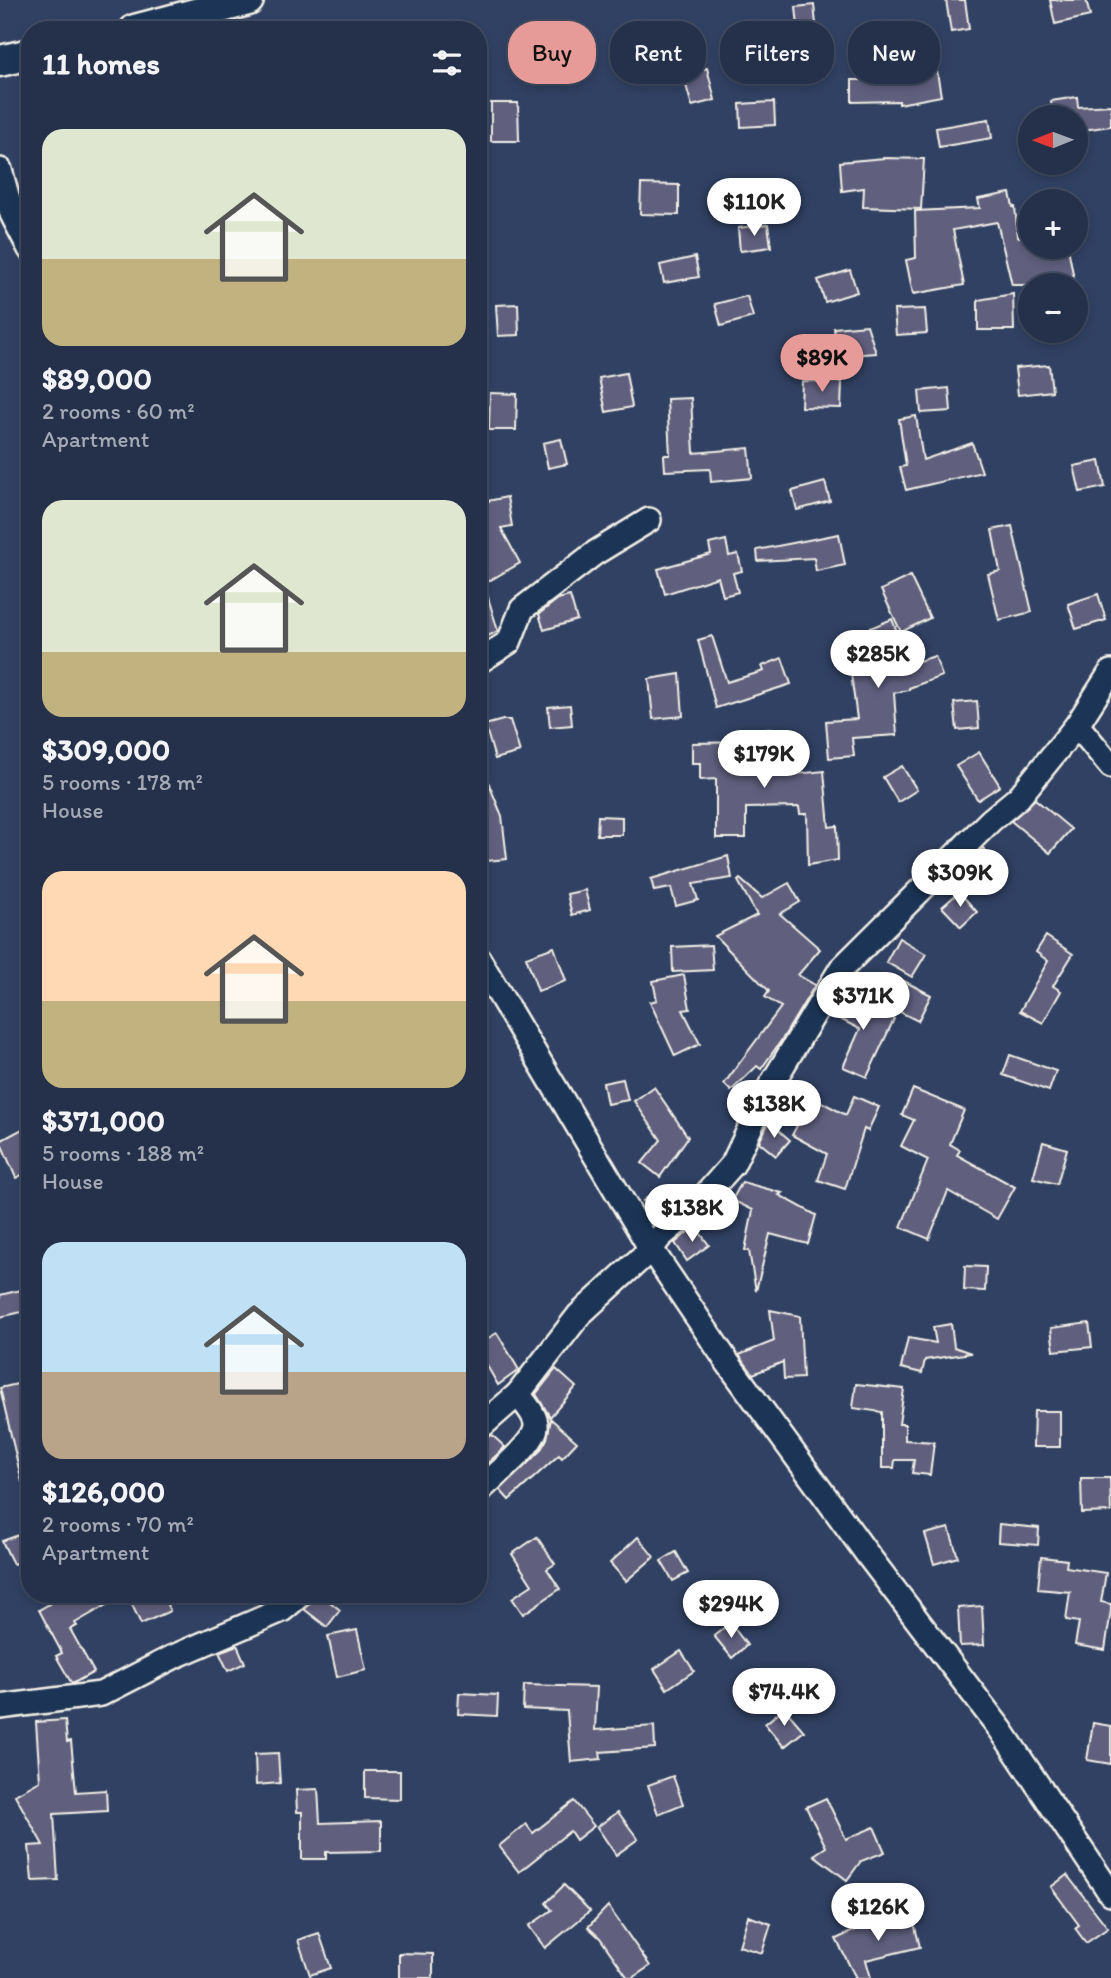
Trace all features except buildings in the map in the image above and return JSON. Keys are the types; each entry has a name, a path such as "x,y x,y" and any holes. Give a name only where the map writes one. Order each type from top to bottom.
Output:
{"street":[{"path":"169,21 248,0"},
{"path":"0,61 21,56"},
{"path":"0,170 12,214 21,232"},
{"path":"487,656 509,642 522,609 595,553 649,520"},
{"path":"487,1421 518,1394 579,1315 694,1208 733,1164 768,1090 841,969 991,820 1019,797 1077,725 1111,672"},
{"path":"1077,725 1111,766"},
{"path":"487,973 651,1249 728,1363 870,1558 1001,1730 1111,1894"},
{"path":"487,1483 530,1441 536,1428 535,1418 518,1394"},
{"path":"0,1707 101,1694 173,1657 282,1610 290,1603"}]}
